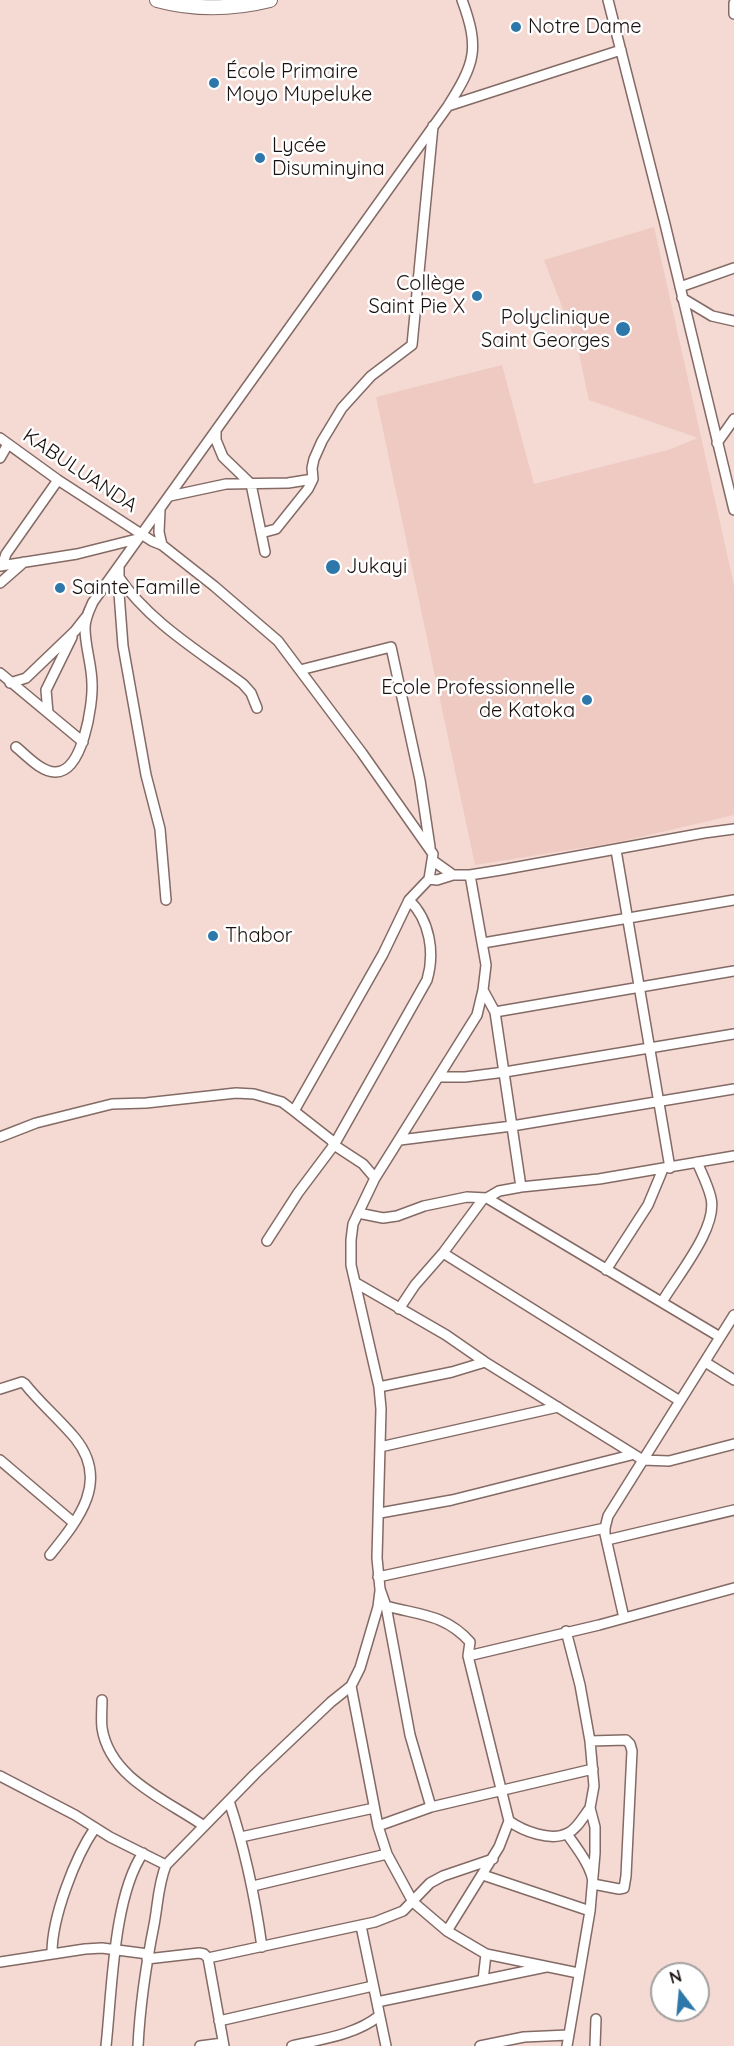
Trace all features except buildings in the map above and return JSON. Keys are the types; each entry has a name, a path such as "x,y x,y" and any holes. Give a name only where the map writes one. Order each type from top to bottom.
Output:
{"highway":[{"path":"157,0 175,5 215,8 270,0"}],"street":[{"path":"10,683 26,678 75,631 139,536 160,510 448,106 471,66 473,42 470,20 462,0"},
{"path":"608,0 734,510"},
{"path":"734,3 734,14"},
{"path":"448,106 621,50"},
{"path":"261,533 276,529 284,521 314,479 312,468 314,459 342,408 371,376 412,345 433,126"},
{"path":"680,287 734,268"},
{"path":"682,298 712,316 734,321"},
{"path":"717,442 734,419"},
{"path":"216,430 216,440 223,457 251,484 265,552"},
{"path":"0,458 4,441"},
{"name":"KABULUANDA","path":"4,441 139,536 162,545 271,634 300,670 430,848"},
{"path":"170,496 226,484 288,483 314,479"},
{"path":"1,566 6,554 58,480"},
{"path":"160,510 159,532 162,545"},
{"path":"1,566 86,552 139,536"},
{"path":"6,554 19,563"},
{"path":"0,583 19,563"},
{"path":"120,564 118,576 123,645 146,775 160,829 166,900"},
{"path":"118,576 133,597 167,628 243,684 251,693 257,708"},
{"path":"16,747 44,769 54,773 70,764 77,755 83,742 93,683 85,635 86,616"},
{"path":"48,713 46,690 75,631"},
{"path":"294,1111 383,954 410,900 429,879 433,854 430,848 420,780 391,647 300,670"},
{"path":"0,673 83,742"},
{"path":"26,678 27,696"},
{"path":"27,696 46,690"},
{"path":"429,879 470,875 704,833 734,830"},
{"path":"606,1270 648,1205 667,1169 659,1101 616,850"},
{"path":"432,860 453,875"},
{"path":"431,1807 406,1716 386,1606 378,1577 380,1387 350,1250 353,1224 375,1178 477,1015 486,965 470,875"},
{"path":"267,1241 298,1193 334,1145 420,994 430,971 431,950 425,923 419,909 410,900"},
{"path":"483,943 734,900"},
{"path":"495,1012 734,971"},
{"path":"483,990 495,1012 521,1186"},
{"path":"439,1077 465,1077 505,1072 734,1034"},
{"path":"400,1140 512,1126 734,1089"},
{"path":"0,1137 36,1123 112,1104 236,1093 254,1094 282,1102 334,1145 363,1164 375,1178"},
{"path":"399,1309 415,1285 485,1199 499,1191 521,1186 599,1179 667,1169 734,1156"},
{"path":"662,1302 707,1230 711,1215 711,1199 697,1162"},
{"path":"358,1214 383,1218 397,1216 424,1206 468,1197 485,1199 720,1337"},
{"path":"443,1253 680,1401"},
{"path":"356,1283 446,1335 631,1455 643,1460 669,1461 734,1444"},
{"path":"624,1618 604,1528 608,1516 734,1316"},
{"path":"380,1387 452,1372 485,1362"},
{"path":"705,1362 734,1380"},
{"path":"0,1389 22,1382 25,1384 85,1452 92,1472 87,1497 74,1523 50,1555"},
{"path":"381,1448 558,1407"},
{"path":"380,1513 452,1500 631,1455"},
{"path":"0,1460 74,1523"},
{"path":"607,1540 734,1510"},
{"path":"378,1577 604,1528"},
{"path":"468,1656 624,1618 734,1588"},
{"path":"138,2046 159,1883 166,1865 282,1748 351,1686 362,1660 378,1607 380,1589"},
{"path":"386,1606 422,1612 460,1631 470,1642 468,1656 501,1791 508,1809 509,1821 500,1847 447,1931"},
{"path":"566,1631 580,1685 590,1741 594,1786 590,1808 595,1827 590,1911 567,2046"},
{"path":"351,1686 378,1826 387,1854 413,1902 447,1931 486,1954 578,1973"},
{"path":"102,1700 102,1728 106,1743 118,1763 152,1794 204,1826"},
{"path":"590,1741 626,1740 630,1744 632,1762 626,1884 619,1889 593,1884"},
{"path":"378,1826 431,1807 593,1769"},
{"path":"0,1776 166,1865"},
{"path":"229,1801 253,1886 262,1947"},
{"path":"241,1837 374,1808"},
{"path":"509,1821 520,1829 536,1834 567,1834 575,1828 590,1808"},
{"path":"52,1953 54,1932 68,1883 78,1857 95,1828"},
{"path":"567,1834 579,1850 593,1877 593,1884"},
{"path":"106,2046 116,1950 125,1892 134,1866 143,1853"},
{"path":"253,1886 387,1854"},
{"path":"208,1958 361,1926 391,1916 403,1911 430,1883 442,1876 492,1859"},
{"path":"483,1875 590,1911"},
{"path":"361,1926 386,2046"},
{"path":"0,1962 52,1953 102,1948 148,1957 204,1954 208,1958 224,2044 200,2046"},
{"path":"483,1980 486,1954"},
{"path":"377,2002 551,1966"},
{"path":"219,2021 373,1986"},
{"path":"292,2046 349,2032 370,2024 379,2016"},
{"path":"595,2046 596,2019"},
{"path":"480,2046 524,2037 568,2035"}],"shaded area":[{"name":"Ecole Professionnelle de Katoka","path":"654,227 734,585 734,815 619,842 475,865 376,397 502,365 534,484 668,450 698,438 589,400 577,345 544,260"}],"place":[{"name":"Notre Dame","path":"516,27"},
{"name":"École Primaire Moyo Mupeluke","path":"214,83"},
{"name":"Lycée Disuminyina","path":"260,158"},
{"name":"Collège Saint Pie X","path":"477,296"},
{"name":"Polyclinique Saint Georges","path":"623,329"},
{"name":"Jukayi","path":"333,567"},
{"name":"Sainte Famille","path":"60,588"},
{"name":"Ecole Professionnelle de Katoka","path":"587,700"},
{"name":"Thabor","path":"213,936"}]}
